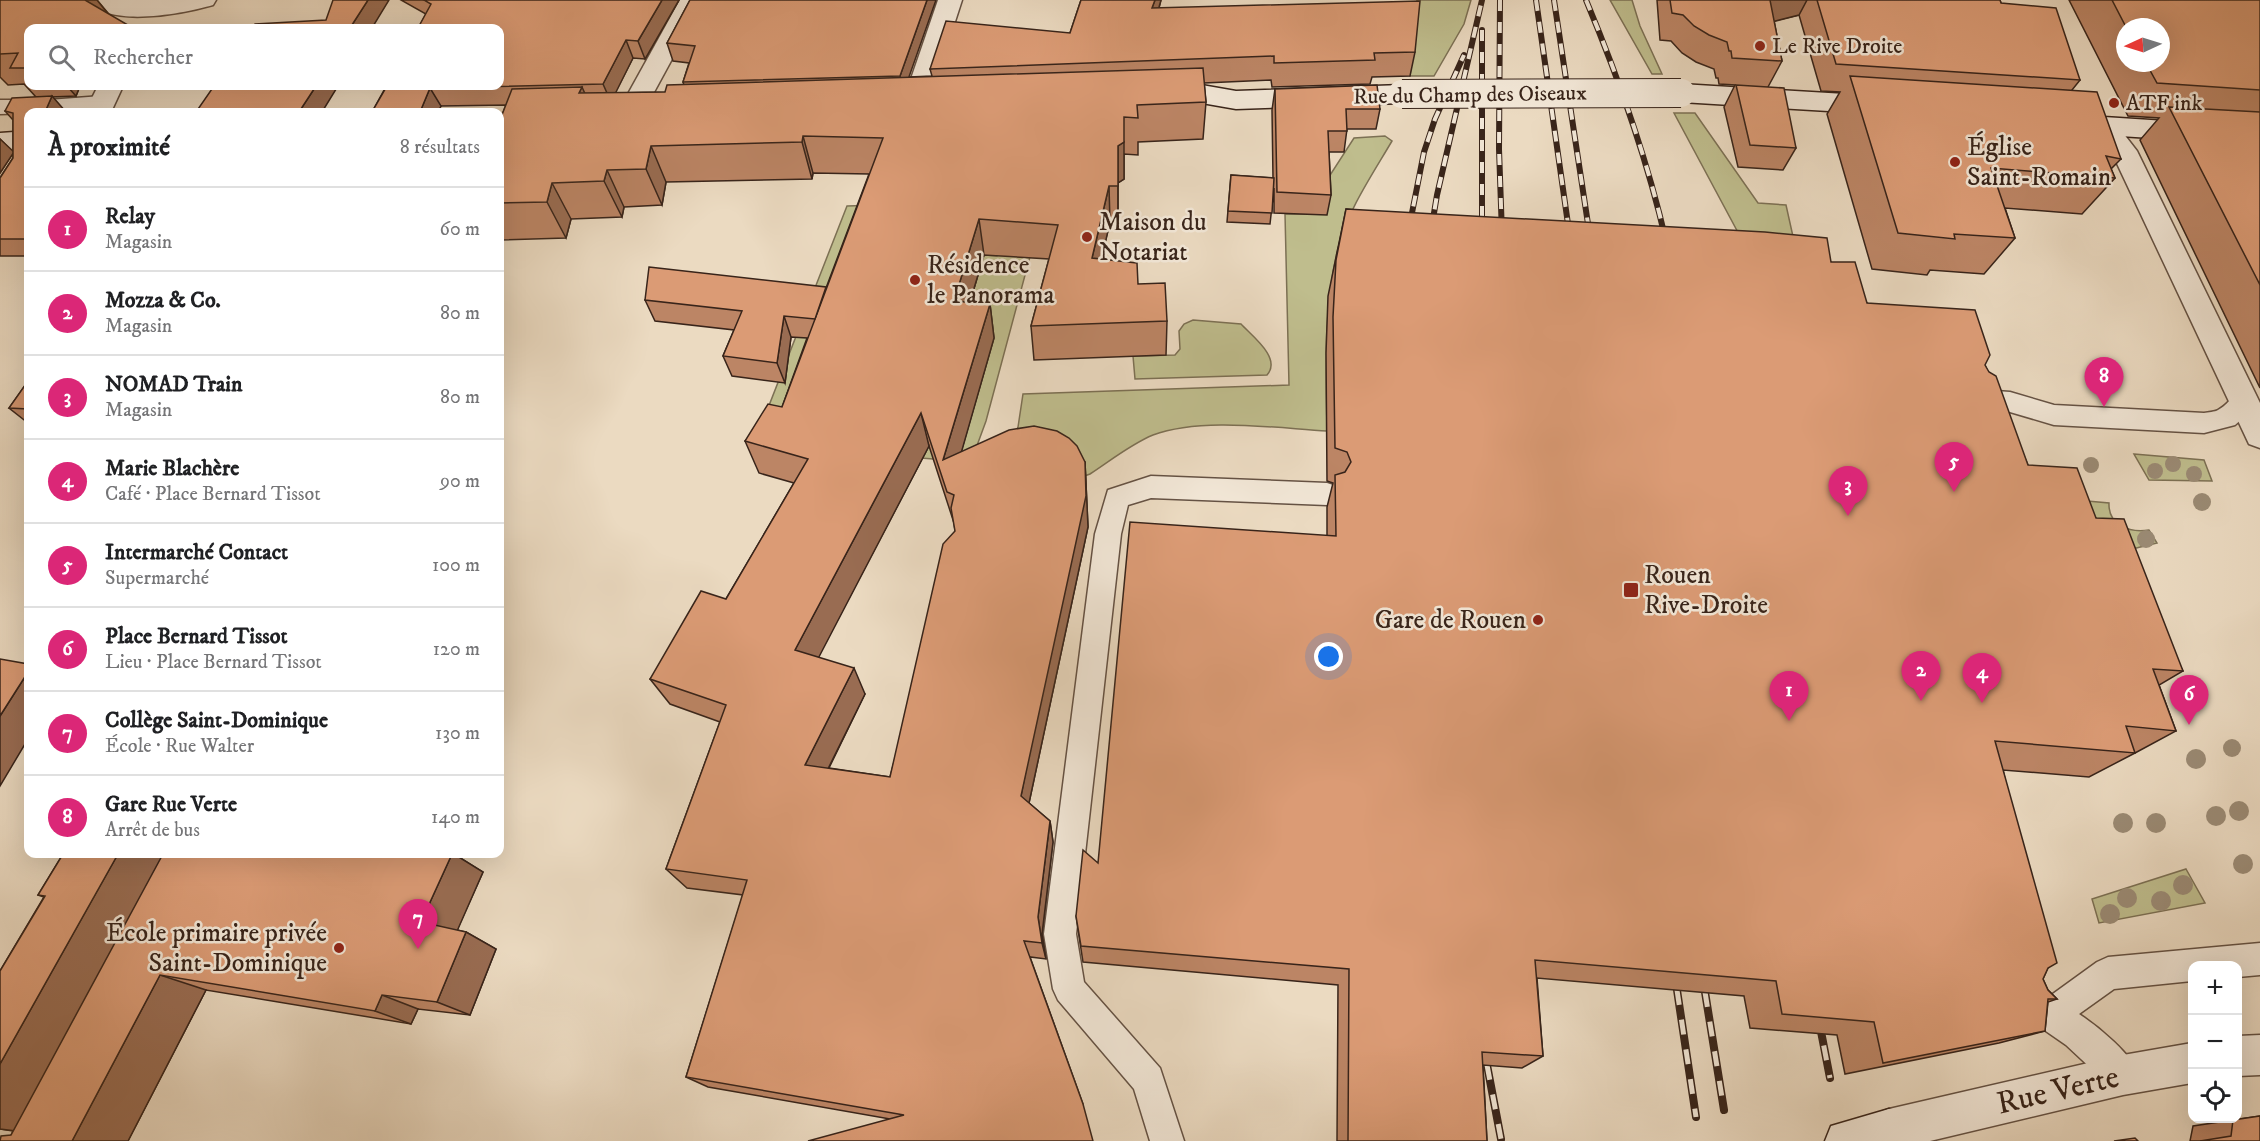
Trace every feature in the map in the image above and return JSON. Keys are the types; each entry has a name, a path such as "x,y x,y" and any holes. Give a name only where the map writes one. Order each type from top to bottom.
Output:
{"street":[{"path":"101,0 128,10 145,13 204,0"},
{"path":"631,112 692,0"},
{"path":"915,104 950,0"},
{"name":"Rue du Champ des Oiseaux","path":"1137,95 1196,93 1236,100 1402,94 1681,93 1904,107"},
{"path":"2044,117 2104,126 2260,136"},
{"path":"2104,126 2124,151 2260,435"},
{"path":"0,142 24,152"},
{"path":"2242,1056 2260,1054"},
{"name":"Rue Verte","path":"1846,1141 2123,1075 2188,1064"}],"lane":[{"path":"0,107 48,107 103,100"},
{"path":"1967,399 2010,402 2054,415 2204,423 2226,418 2243,403"},
{"path":"1167,1141 1148,1080 1069,989 1060,934 1108,534 1117,498 1151,487 1327,494"},
{"path":"2050,1015 2108,973 2260,959"},
{"path":"2016,995 2078,1033 2123,1075"}],"shaded area":[{"path":"1417,0 1471,0 1464,24 1434,76 1410,76"},
{"path":"1610,0 1632,0 1640,26 1662,74 1652,74"},
{"path":"1674,113 1695,113 1758,203 1786,205 1794,241 1741,238"},
{"path":"1385,136 1392,141 1348,220 1342,234 1333,271 1326,339 1327,431 1238,425 1193,426 1153,435 1090,474 1079,478 1004,456 1018,427 1023,394 1289,385 1285,214 1305,214 1354,138"},
{"path":"1051,178 986,421 971,462 908,457 759,431 847,206 880,205 969,305 984,255 997,256"},
{"path":"1193,320 1241,324 1268,355 1271,368 1267,375 1135,379 1133,356 1175,355 1180,349 1179,331 1184,324"},
{"path":"2134,454 2204,460 2212,481 2149,480"},
{"path":"2087,501 2109,503 2112,517 2116,522 2127,529 2149,530 2157,543 2103,556"},
{"path":"2186,869 2205,903 2099,923 2092,899"}],"building":[{"path":"0,0 85,0 126,24 24,24 24,68 10,68 18,53 0,54"},
{"path":"333,0 368,0 353,24 255,24 326,20"},
{"path":"424,0 662,0 638,41 626,40 603,84 504,86 504,24 420,24 431,4"},
{"path":"690,0 927,0 900,76 683,82 695,46 667,43"},
{"path":"1081,0 1155,0 1152,8 1420,1 1415,52 1374,53 1375,60 1274,63 1274,56 930,69 946,21 1070,33"},
{"path":"1670,0 1770,0 1782,61 1732,58 1727,42 1694,26 1683,15 1672,13"},
{"path":"1817,0 2000,0 2001,3 2056,8 2080,80 1836,64"},
{"path":"2112,0 2260,0 2260,90 2157,83 2151,72 2170,72 2170,18 2121,18"},
{"path":"1203,68 1206,102 1137,105 1138,118 1124,117 1124,142 1118,146 1118,186 1109,186 1092,258 1137,263 1138,284 1165,283 1167,321 1031,326 1058,225 979,219 954,301 990,304 943,460 1009,430 1034,426 1057,431 1069,438 1077,446 1085,462 1086,496 1021,796 1050,821 1038,917 1042,943 1024,941 1083,1104 1093,1141 808,1141 904,1115 686,1077 747,880 666,869 726,705 650,679 701,591 726,599 808,459 745,441 768,404 782,407 883,138 803,136 802,142 651,146 646,169 607,170 604,181 552,183 547,202 504,203 504,110 512,89 582,87 579,93 665,92 667,85","holes":["921,413 947,492 954,495 951,508 955,531 943,544 890,777 805,765 854,668 795,650"]},
{"path":"1850,76 2097,92 2121,159 2106,156 2115,178 1991,168 2015,238 1954,234 1955,239 1898,233"},
{"path":"1377,85 1380,109 1346,109 1347,131 1328,131 1331,195 1277,192 1275,89"},
{"path":"1736,85 1784,88 1796,148 1750,145"},
{"path":"211,90 313,90 302,108 199,108"},
{"path":"385,90 429,90 422,108 374,108"},
{"path":"52,96 47,108 24,108 24,239 0,239 0,178 13,158 13,113 5,111 12,98"},
{"path":"2169,107 2260,112 2260,285"},
{"path":"1231,175 1274,178 1272,213 1228,211"},
{"path":"1346,209 1765,232 1827,238 1831,262 1855,262 1867,303 1975,310 1990,355 1985,365 1989,372 1996,376 2028,465 2077,468 2096,518 2124,519 2183,671 2153,669 2176,731 2126,726 2135,753 1995,741 2057,963 2048,968 2043,979 2048,990 2057,999 2048,999 2045,1031 1883,1063 1874,1022 1782,1014 1776,981 1535,960 1543,1056 1482,1052 1487,1141 1348,1141 1349,969 1081,946 1076,916 1083,850 1098,863 1130,522 1336,536 1335,475 1345,472 1351,462 1347,452 1335,448 1333,317 1336,260"},
{"path":"649,267 826,287 815,319 784,316 777,363 723,356 742,311 645,300"},
{"path":"24,387 24,409 9,408"},
{"path":"0,659 24,663 24,678 0,716"},
{"path":"61,858 116,858 0,1064 0,971 45,896 38,895"},
{"path":"161,858 450,858 421,922 466,932 437,1002 382,995 375,1011 160,975 72,1141 0,1141 1,1136 11,1135"},
{"path":"2260,1116 2260,1141 2200,1141 2231,1136 2233,1123 2242,1123 2242,1119"},
{"path":"2135,1138 2138,1141 2114,1141"}],"railway":[{"path":"1431,231 1437,195 1482,0"},
{"path":"1500,0 1499,149 1502,234"},
{"path":"1536,0 1570,238"},
{"path":"1554,0 1590,237"},
{"path":"1586,0 1631,119 1666,241"},
{"path":"1482,30 1482,234"},
{"path":"1409,228 1424,152 1435,119 1464,55"},
{"path":"1677,990 1696,1117"},
{"path":"1705,992 1724,1110"},
{"path":"1818,1016 1830,1078"},
{"path":"1487,1065 1501,1139"}],"place":[{"name":"Le Rive Droite","path":"1760,46"},
{"name":"ATF ink","path":"2114,103"},
{"name":"Église Saint-Romain","path":"1955,162"},
{"name":"Maison du Notariat","path":"1087,237"},
{"name":"Résidence le Panorama","path":"915,280"},
{"name":"Gare Rue Verte","path":"2104,407"},
{"name":"Intermarché Contact","path":"1954,492"},
{"name":"NOMAD Train","path":"1848,516"},
{"name":"Rouen Rive-Droite","path":"1631,590"},
{"name":"Gare de Rouen","path":"1538,620"},
{"name":"Mozza & Co.","path":"1921,701"},
{"name":"Marie Blachère","path":"1982,703"},
{"name":"Relay","path":"1789,721"},
{"name":"Place Bernard Tissot","path":"2189,725"},
{"name":"École primaire privée Saint-Dominique","path":"339,948"},
{"name":"Collège Saint-Dominique","path":"418,949"}]}
